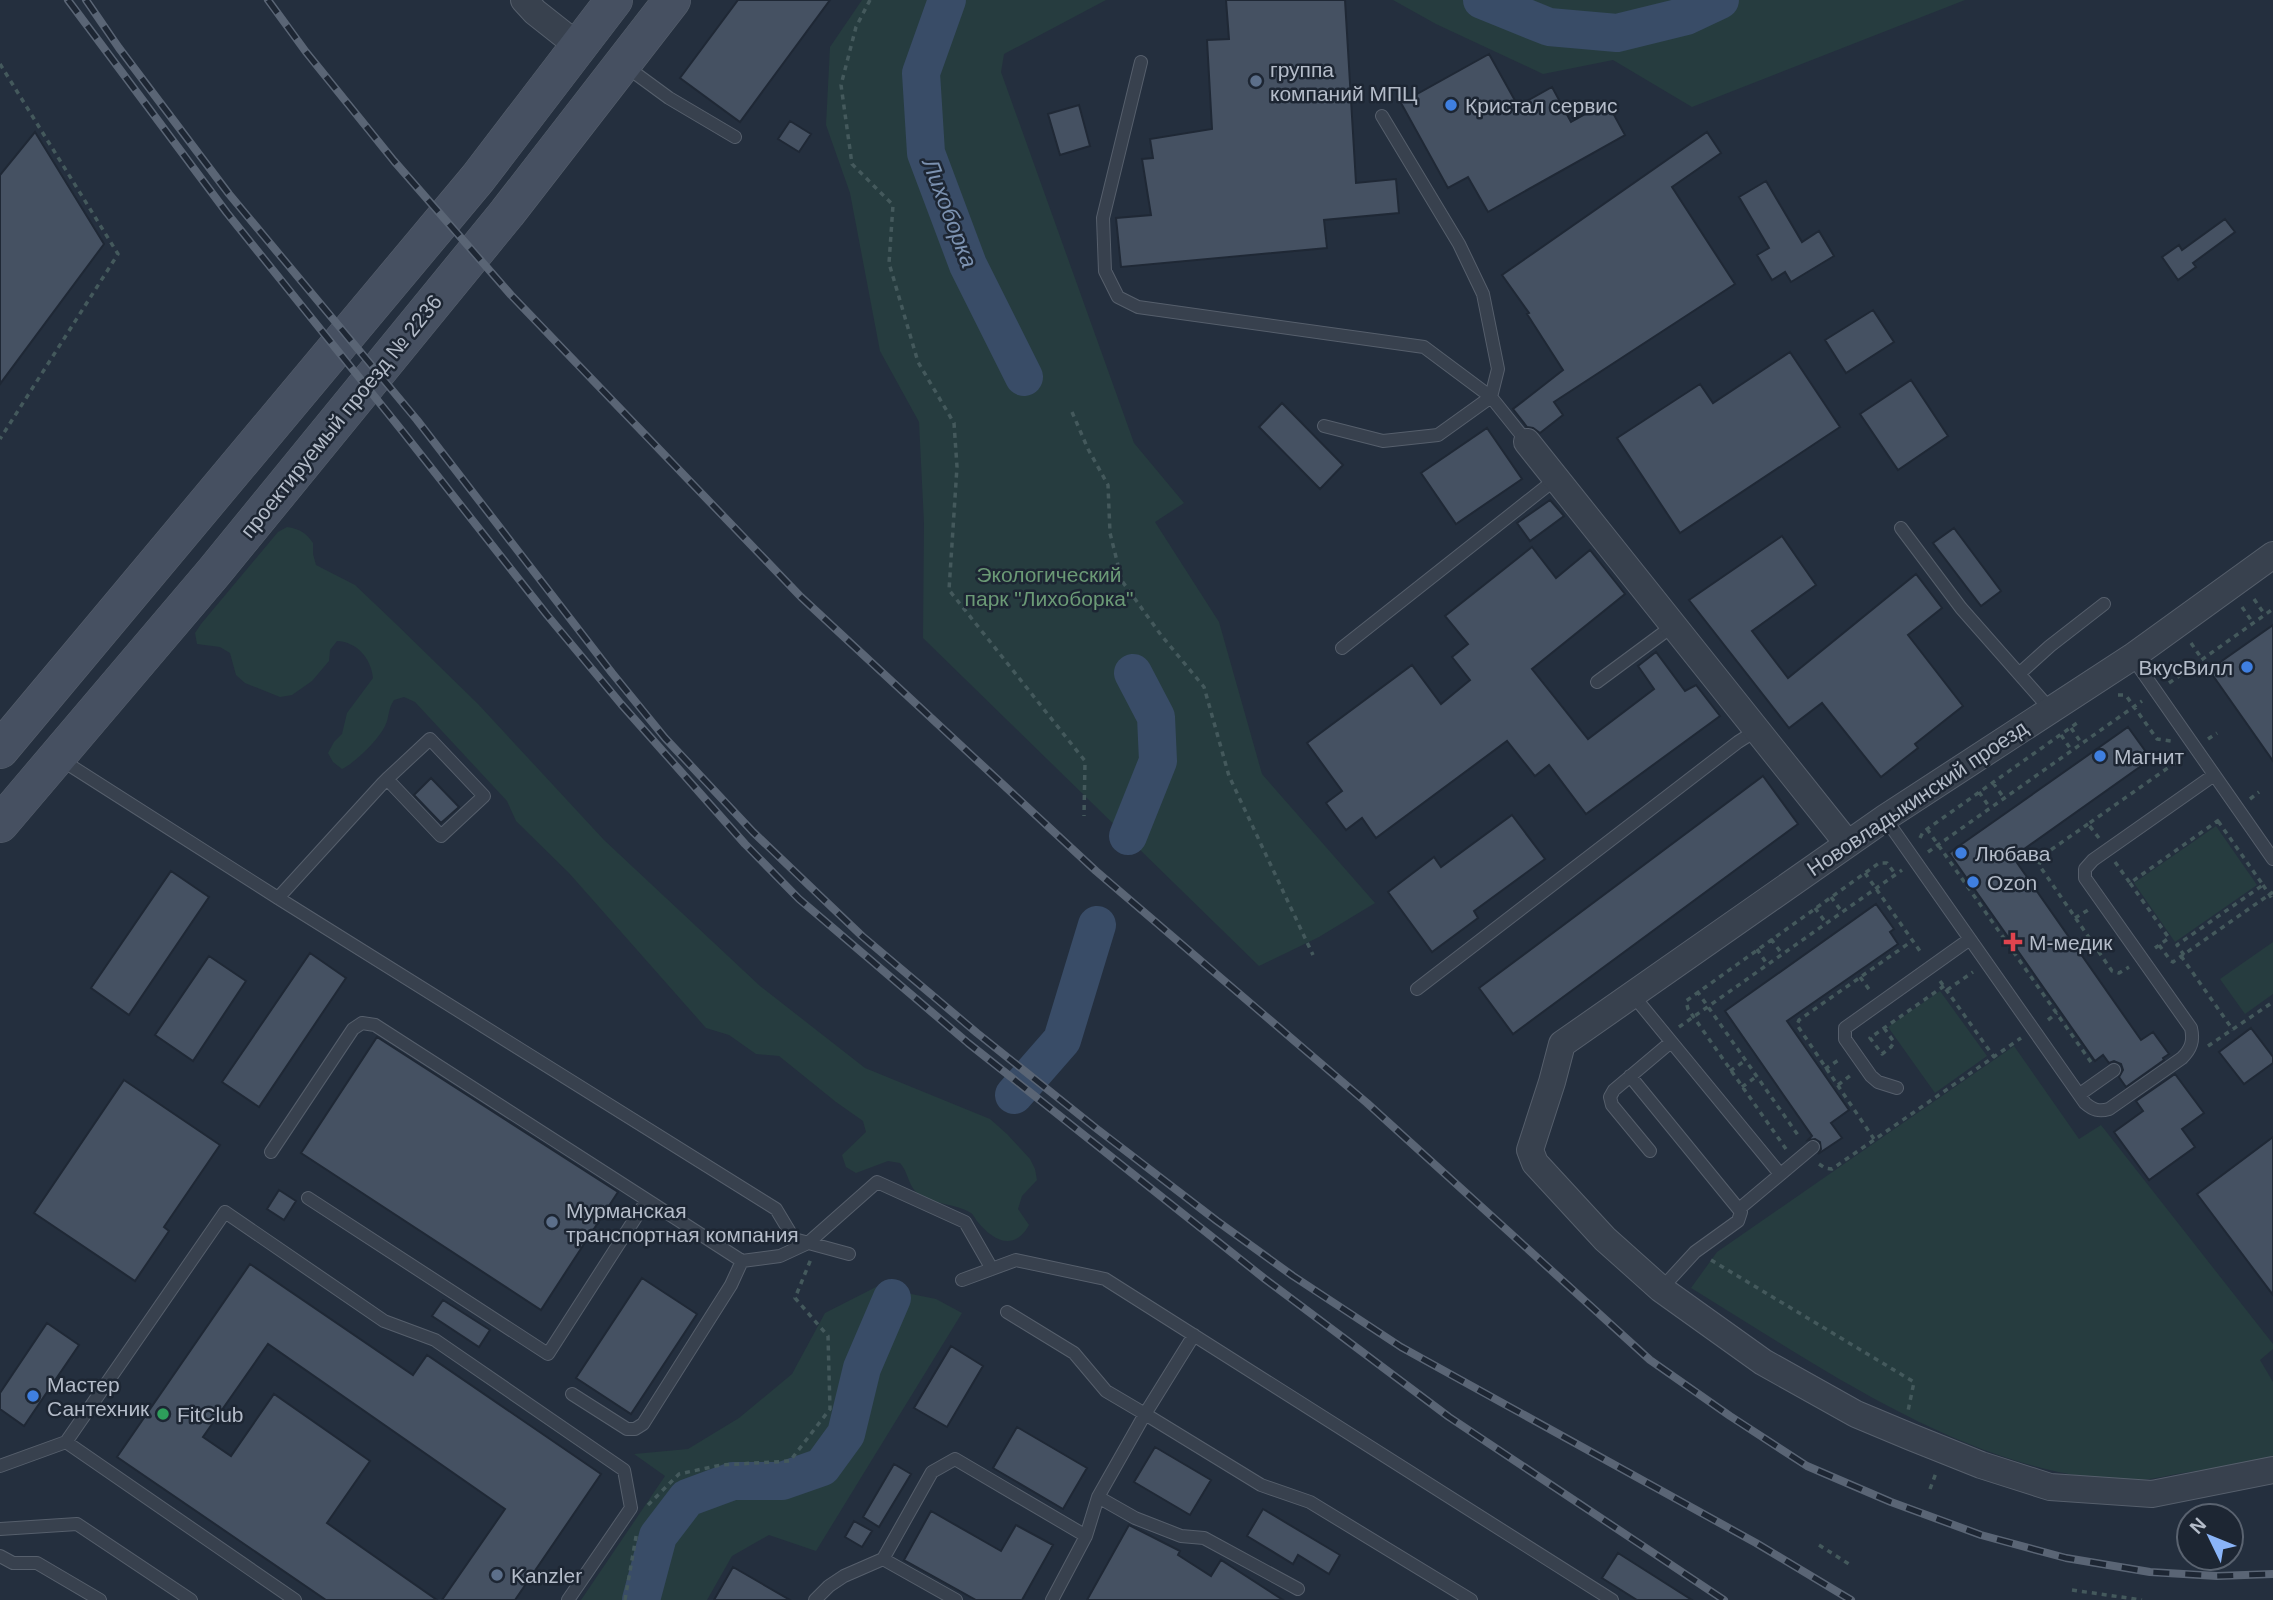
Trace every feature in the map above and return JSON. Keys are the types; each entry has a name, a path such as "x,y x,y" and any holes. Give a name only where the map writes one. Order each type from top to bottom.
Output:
{"main road":[{"path":"0,750 478,178 614,0"},
{"name":"проектируемый проезд № 2236","path":"0,824 214,572 507,213 672,0"}],"street":[{"path":"524,0 578,46"},
{"path":"1527,442 1848,844"},
{"name":"Нововладыкинский проезд","path":"1661,1289 1605,1240 1535,1163 1530,1150 1562,1044 1885,818 2132,657 2273,555"},
{"path":"1661,1289 1763,1362 1856,1414 1981,1465 2050,1486 2152,1494 2273,1470"}],"lane":[{"path":"1141,62 1103,218 1105,271 1118,297 1138,307 1424,347 1491,397 1527,442"},
{"path":"624,65 669,98 735,137"},
{"path":"1324,426 1383,441 1438,435 1491,397 1498,369 1483,294 1459,244 1382,116"},
{"path":"1342,648 1556,478"},
{"path":"1901,528 1961,608 2050,709"},
{"path":"2019,674 2104,604"},
{"path":"1597,682 1674,625"},
{"path":"2132,657 2273,859"},
{"path":"1417,989 1757,730"},
{"path":"278,898 387,779 430,739 484,796 441,836 387,779"},
{"path":"57,757 776,1209 794,1239 849,1254"},
{"path":"1885,818 2080,1094 2091,1108 2102,1111 2109,1109 2182,1058 2192,1044 2191,1028 2085,878 2085,869 2107,850 2214,775"},
{"path":"1897,1088 1873,1078 1845,1039 1844,1031 1848,1025 1970,939"},
{"path":"1632,994 1780,1174"},
{"path":"271,1152 353,1029 362,1023 375,1025 742,1261 780,1256 808,1243 877,1182 965,1222 992,1269"},
{"path":"1650,1151 1610,1100 1611,1093 1669,1039"},
{"path":"2080,1094 2114,1070"},
{"path":"1630,1076 1739,1209 1741,1215 1738,1221 1695,1252 1661,1289"},
{"path":"1739,1209 1811,1149"},
{"path":"307,1198 548,1354 647,1200"},
{"path":"0,1466 66,1442 225,1212 384,1321 435,1340 624,1470 631,1508 568,1600"},
{"path":"962,1280 1016,1260 1105,1279 1612,1600"},
{"path":"572,1394 627,1429 635,1429 643,1424 731,1285 742,1261"},
{"path":"1007,1312 1074,1353 1106,1391 1261,1485 1310,1502 1471,1600"},
{"path":"1052,1600 1086,1536 1098,1497 1194,1335"},
{"path":"66,1442 295,1600"},
{"path":"815,1600 844,1576 883,1559 932,1472 955,1459 1086,1536"},
{"path":"1098,1497 1135,1518 1181,1536 1204,1538 1298,1589"},
{"path":"0,1529 76,1524 191,1600"},
{"path":"0,1557 13,1563 37,1563 100,1600"},
{"path":"883,1559 956,1600"}],"path":[{"path":"870,0 856,27 841,86 852,164 893,205 889,262 918,362 954,423 957,467 949,590 1085,761 1084,816"},
{"path":"0,64 118,254 0,439"},
{"path":"1072,412 1108,485 1110,533 1122,581 1161,635 1204,687 1229,776 1313,955"},
{"path":"2254,599 2265,615"},
{"path":"2242,607 2253,623"},
{"path":"1669,1039 1693,1017 2273,609"},
{"path":"2191,643 2202,659"},
{"path":"2116,696 2124,695 2157,739 2173,742"},
{"path":"1928,852 1920,839 1923,832 2082,720"},
{"path":"2071,728 2082,744"},
{"path":"2061,735 2072,751"},
{"path":"2178,749 2183,757"},
{"path":"2161,773 2042,856 2039,865 2112,971 2119,973 2169,939"},
{"path":"1993,783 2004,799"},
{"path":"1979,792 1990,808"},
{"path":"2130,883 2220,819 2271,893 2273,900"},
{"path":"2088,824 2169,939 2173,939 2233,1030"},
{"path":"1927,829 2102,1078"},
{"path":"1795,1162 1685,1005 1690,996 1879,863 1884,862 1896,875"},
{"path":"1865,873 1994,1057"},
{"path":"2177,945 2263,885"},
{"path":"2160,945 2172,962 2271,893"},
{"path":"1831,897 1842,913"},
{"path":"1815,908 1826,924"},
{"path":"1771,939 1782,955"},
{"path":"1757,949 1768,965"},
{"path":"1884,1028 1894,1042 1882,1054 1870,1038 1884,1028 1945,988 1961,980"},
{"path":"1697,991 1822,1167 1832,1168 2008,1047"},
{"path":"2192,1044 2211,1045 2273,1002"},
{"path":"1730,1070 1746,1060"},
{"path":"1742,1087 1757,1076"},
{"path":"640,1513 679,1474 721,1465 790,1461 830,1409 828,1336 795,1298 811,1261 808,1243"},
{"path":"1704,1255 1914,1382 1906,1419"},
{"path":"625,1600 638,1526"},
{"path":"1819,1545 1852,1566"},
{"path":"2072,1590 2142,1600"}],"green space":[{"name":"Экологический парк \"Лихоборка\"","path":"862,0 1106,0 1004,54 1001,72 1134,443 1184,503 1155,522 1219,622 1262,774 1375,903 1319,937 1259,966 923,638 924,523 919,422 880,351 850,193 826,125 830,47"},
{"path":"1393,0 1965,0 1692,107 1613,60 1543,74 1436,24"},
{"path":"287,527 299,530 308,537 313,543 316,565 355,585 478,704 604,840 760,986 865,1068 990,1119 1007,1134 1030,1159 1037,1180 1022,1196 1018,1209 1029,1225 1023,1233 1017,1239 1003,1241 983,1228 971,1213 921,1196 913,1188 900,1163 888,1161 856,1173 846,1167 842,1155 866,1132 863,1121 779,1056 756,1054 729,1035 706,1028 569,873 516,821 507,801 415,702 404,697 394,700 385,726 366,750 342,769 333,762 328,753 342,734 347,713 373,678 366,658 357,648 337,641 330,650 329,661 312,681 292,695 280,697 245,683 236,675 230,653 220,647 197,644 195,633 201,624 278,532"},
{"path":"2216,826 2257,885 2175,942 2134,883"},
{"path":"2273,942 2273,994 2245,1014 2220,979"},
{"path":"1940,991 1987,1056 1935,1093 1888,1027"},
{"path":"2014,1046 2079,1139 2101,1125 2273,1344 2273,1349 2260,1360 2273,1382 2273,1460 2141,1480 2082,1476 2022,1463 1963,1442 1849,1385 1691,1288 1717,1252"},
{"path":"876,1287 936,1299 962,1313 816,1551 769,1535 732,1556 707,1600 581,1600 665,1476 634,1454 688,1449 739,1418 792,1374 825,1313"}],"building":[{"path":"738,0 830,0 740,122 680,78"},
{"path":"1226,0 1345,0 1356,183 1396,179 1399,213 1324,220 1327,248 1121,267 1116,218 1151,215 1142,159 1153,158 1150,139 1212,129 1207,40 1229,39"},
{"path":"1489,54 1518,106 1552,87 1571,122 1607,102 1625,135 1488,212 1468,177 1448,188 1401,103"},
{"path":"1079,105 1090,146 1060,155 1048,114"},
{"path":"790,121 811,134 799,152 778,139"},
{"path":"35,132 104,244 0,384 0,175"},
{"path":"1707,132 1721,153 1672,187 1735,284 1554,402 1563,415 1540,433 1527,427 1513,409 1563,370 1527,314 1529,313 1502,275"},
{"path":"1766,181 1802,242 1819,231 1834,256 1791,282 1785,272 1772,280 1757,255 1769,248 1739,197"},
{"path":"2225,219 2235,232 2193,263 2196,267 2178,280 2162,257 2179,245 2182,250"},
{"path":"1873,310 1894,342 1846,373 1825,340"},
{"path":"1790,352 1840,427 1680,533 1617,438 1700,384 1713,403"},
{"path":"1911,380 1948,436 1898,470 1860,414"},
{"path":"1282,403 1343,465 1320,489 1259,427"},
{"path":"1487,428 1522,479 1456,524 1421,473"},
{"path":"1550,500 1564,516 1530,541 1517,523"},
{"path":"1954,528 2001,591 1981,606 1933,543"},
{"path":"1782,536 1816,585 1752,631 1788,678 1916,574 1942,608 1908,635 1963,706 1915,744 1918,748 1881,777 1822,703 1789,728 1689,600"},
{"path":"1532,547 1556,578 1590,550 1625,594 1532,669 1588,739 1654,689 1638,666 1656,652 1685,691 1696,685 1720,716 1586,814 1549,765 1535,776 1507,741 1376,838 1362,818 1346,830 1326,803 1342,791 1307,743 1412,665 1441,704 1470,680 1452,657 1468,644 1445,616"},
{"path":"2273,625 2273,761 2209,670"},
{"path":"2128,727 2151,759 2013,857 2141,1040 2153,1032 2169,1054 2126,1087 2119,1077 2123,1070 2121,1064 2114,1061 2109,1063 2103,1055 2095,1061 1949,853"},
{"path":"1763,776 1798,824 1513,1034 1479,988"},
{"path":"431,778 459,807 441,823 414,795"},
{"path":"1512,815 1545,859 1474,911 1478,918 1432,952 1388,892 1434,857 1441,867"},
{"path":"171,871 209,897 129,1015 91,988"},
{"path":"1876,904 1894,929 1890,932 1898,944 1787,1021 1849,1110 1831,1123 1842,1138 1818,1154 1821,1149 1820,1142 1815,1139 1808,1140 1812,1136 1725,1011"},
{"path":"310,953 346,978 259,1107 222,1082"},
{"path":"209,956 246,981 193,1061 155,1035"},
{"path":"2251,1028 2273,1057 2273,1063 2244,1084 2219,1052"},
{"path":"377,1037 618,1192 541,1310 301,1153"},
{"path":"2175,1074 2204,1113 2182,1129 2195,1147 2149,1180 2114,1132 2143,1111 2136,1101"},
{"path":"124,1080 220,1145 164,1227 169,1231 135,1281 34,1213"},
{"path":"2273,1137 2273,1295 2197,1194"},
{"path":"279,1190 296,1201 284,1220 267,1209"},
{"path":"250,1264 413,1375 427,1355 601,1474 515,1600 442,1600 505,1509 268,1344 203,1437 231,1456 274,1394 370,1461 327,1523 437,1600 326,1600 117,1457"},
{"path":"642,1278 697,1314 631,1414 576,1378"},
{"path":"443,1300 490,1330 479,1347 432,1316"},
{"path":"47,1323 79,1345 24,1426 0,1409 0,1393"},
{"path":"951,1346 983,1366 947,1427 914,1408"},
{"path":"1017,1427 1087,1468 1063,1509 993,1468"},
{"path":"1155,1447 1211,1480 1190,1515 1134,1482"},
{"path":"894,1464 911,1474 879,1527 863,1517"},
{"path":"1263,1509 1340,1555 1329,1574 1298,1555 1293,1564 1247,1536"},
{"path":"931,1511 1001,1551 1016,1525 1053,1545 1022,1600 976,1600 904,1560"},
{"path":"854,1521 872,1531 862,1547 845,1537"},
{"path":"1129,1525 1180,1551 1178,1555 1211,1576 1221,1560 1283,1600 1087,1600"},
{"path":"1618,1553 1692,1600 1637,1600 1602,1578"},
{"path":"733,1567 790,1600 714,1600"}],"waterway":[{"name":"Лихоборка","path":"947,0 921,73 926,153 968,265 1024,377"},
{"name":"Лихоборка","path":"1482,0 1549,27 1617,33 1686,16 1720,0"},
{"name":"Лихоборка","path":"1128,836 1158,761 1156,717 1133,673"},
{"name":"Лихоборка","path":"1014,1095 1062,1040 1097,925"},
{"name":"Лихоборка","path":"641,1600 658,1536 687,1498 733,1481 782,1481 822,1467 846,1434 862,1368 892,1298"}],"railway":[{"path":"68,0 227,213 547,615 621,704 745,844 799,899 968,1043 1265,1279 1449,1417 1724,1600"},
{"path":"86,0 229,194 417,420 665,738 753,832 862,936 1097,1129 1293,1276 1401,1347 1756,1543 1851,1600"},
{"path":"268,0 306,52 394,161 511,295 801,597 1096,871 1367,1103 1650,1360 1807,1466 1891,1502 1981,1535 2066,1558 2150,1572 2217,1576 2273,1574"}],"place":[{"name":"группа компаний МПЦ","path":"1256,81"},
{"name":"Кристал сервис","path":"1451,105"},
{"name":"ВкусВилл","path":"2247,667"},
{"name":"Магнит","path":"2100,756"},
{"name":"Любава","path":"1961,853"},
{"name":"Ozon","path":"1973,882"},
{"name":"М-медик","path":"2013,942"},
{"name":"Мурманская транспортная компания","path":"552,1222"},
{"name":"Мастер Сантехник","path":"33,1396"},
{"name":"FitClub","path":"163,1414"},
{"name":"Kanzler","path":"497,1575"}]}
